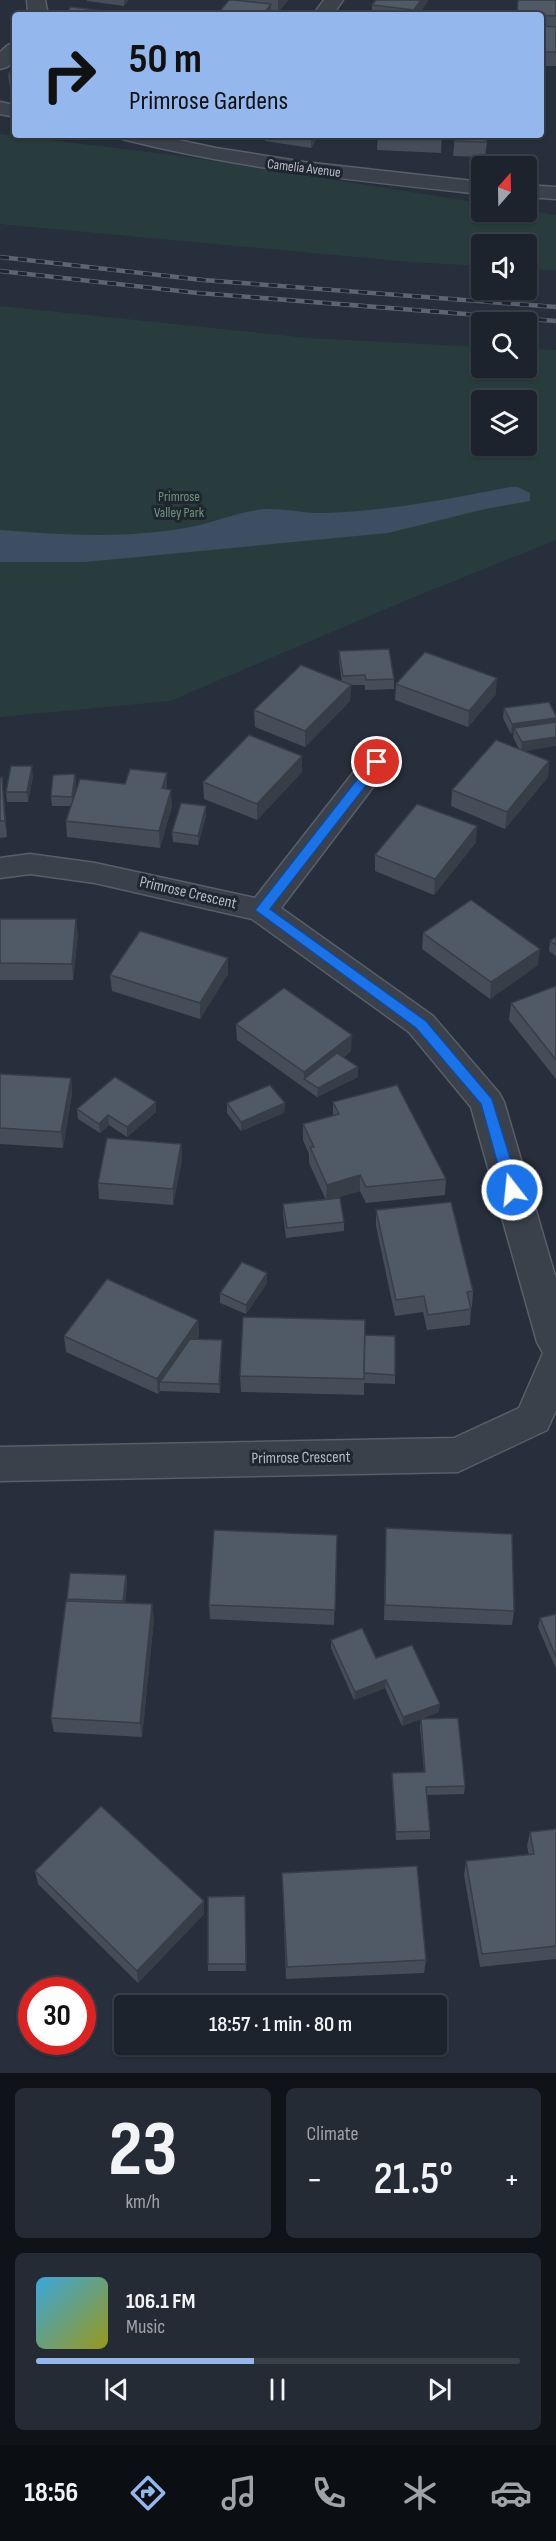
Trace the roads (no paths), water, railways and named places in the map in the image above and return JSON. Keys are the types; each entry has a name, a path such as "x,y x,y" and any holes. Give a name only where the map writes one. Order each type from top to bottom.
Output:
{"street":[{"path":"0,63 12,52"},
{"name":"Camelia Avenue","path":"141,138 187,150 297,168 471,187"},
{"path":"217,155 231,138"},
{"path":"537,192 556,193"},
{"path":"262,910 377,762"},
{"name":"Primrose Crescent","path":"0,868 30,864 95,873 262,910 421,1024 488,1102 556,1342"},
{"name":"Primrose Crescent","path":"0,1464 458,1455 533,1419 556,1364"}],"water":[{"path":"518,487 530,493 530,501 485,509 388,533 85,562 0,562 0,530 119,535 167,531 256,510 273,509 318,513 371,510"}],"railway":[{"path":"0,257 203,280 556,307"},
{"path":"0,271 198,293 556,321"}],"park label":[{"name":"Primrose Valley Park","path":"179,504"}]}
